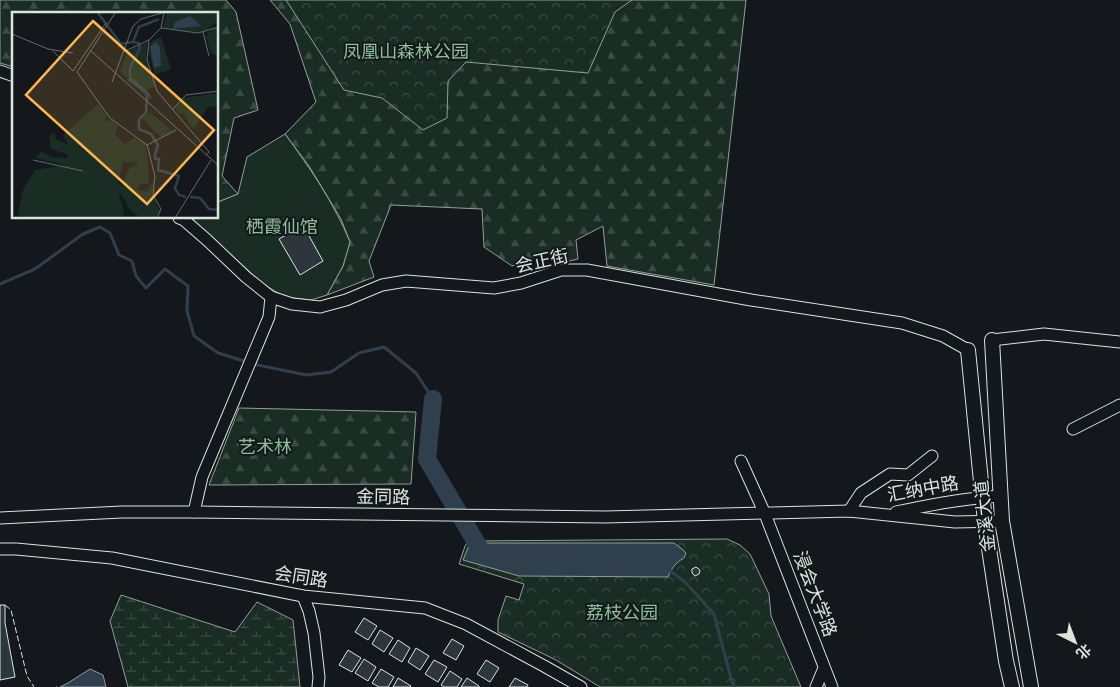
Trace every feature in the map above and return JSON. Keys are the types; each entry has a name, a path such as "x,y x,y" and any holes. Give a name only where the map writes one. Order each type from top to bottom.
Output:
{"main road":[{"name":"金溪大道","path":"992,340 1002,520 1031,687"},
{"name":"金溪大道","path":"968,350 985,522 1006,661 1012,687"},
{"path":"976,429 985,452 992,448 997,439"},
{"path":"995,589 1000,581 1005,581 1017,607"}],"street":[{"path":"0,71 12,75"},
{"name":"会正街","path":"182,219 271,297 292,304 320,307 346,300 382,286 406,281 494,288 521,283 561,270 586,270 752,300 902,322 943,336 968,350"},
{"path":"194,512 202,477 270,317 271,297"},
{"path":"992,340 1044,334 1120,342"},
{"path":"1073,430 1120,405"},
{"path":"850,511 861,493 890,474 908,475 932,456"},
{"name":"浸会大学路","path":"741,462 765,514 832,687"},
{"name":"汇纳中路","path":"882,515 982,497 1001,496"},
{"name":"汇纳中路","path":"765,514 850,511 955,522 1002,520"},
{"name":"金同路","path":"0,518 122,512 606,518 765,514"},
{"name":"会同路","path":"0,549 112,558 303,596 425,608 466,624 581,687"},
{"path":"303,596 314,633 318,687"},
{"path":"816,687 824,668"}],"green space":[{"path":"0,0 226,0 236,12 258,110 234,118 222,176 238,194 219,202 219,12 12,12 12,66 0,63"},
{"path":"270,0 746,0 714,285 607,266 603,226 576,240 578,259 565,262 556,249 512,266 484,247 482,209 391,205 369,261 374,277 327,295 343,266 350,242 341,219 309,166 285,134 316,102 290,24"},
{"name":"凤凰山森林公园","path":"286,0 632,0 615,12 588,73 466,62 448,81 447,118 423,130 382,98 344,90"},
{"name":"栖霞仙馆","path":"285,134 337,213 350,242 343,266 327,295 311,300 285,297 263,284 193,220 219,219 219,202 238,194 247,157"},
{"name":"艺术林","path":"239,408 416,412 411,484 209,485"},
{"name":"荔枝公园","path":"727,539 740,545 750,554 769,594 771,616 801,687 600,687 556,660 498,632 498,620 506,596 519,600 524,584 459,564 465,546 469,541"},
{"path":"121,595 235,632 257,602 293,620 300,687 128,687 110,621"}],"water":[{"path":"470,543 674,543 686,553 684,558 674,566 668,577 519,576 463,560"},
{"path":"90,669 103,675 106,687 60,687 68,683"}],"building":[{"path":"303,225 323,261 300,275 279,239"},
{"path":"696,567 700,570 699,574 695,576 692,573 692,569"},
{"path":"0,605 5,605 5,623 15,677 0,680"},
{"path":"364,618 377,626 368,640 355,632"},
{"path":"380,630 393,638 384,652 372,644"},
{"path":"452,639 464,646 456,660 443,653"},
{"path":"398,640 410,648 402,662 389,654"},
{"path":"416,648 429,656 420,670 408,662"},
{"path":"348,650 361,658 352,672 339,665"},
{"path":"364,659 376,667 368,681 355,673"},
{"path":"434,660 447,667 438,682 425,674"},
{"path":"486,660 499,668 490,682 477,674"},
{"path":"381,669 394,677 388,687 379,687 372,683"},
{"path":"450,671 462,679 457,687 444,687 441,685"},
{"path":"398,678 411,686 393,687"},
{"path":"467,678 479,686 479,687 461,687"},
{"path":"515,678 528,685 527,687 509,687"}],"waterway":[{"path":"0,284 35,269 83,234 100,227 110,233 119,255 132,261 136,276 146,288 165,269 188,286 187,311 194,336 218,353 247,362"},
{"path":"253,364 306,375 331,372 359,353 384,347 416,373 433,399"},
{"path":"433,399 427,459 483,554 495,556"},
{"path":"668,569 685,582 714,614 732,682 735,687"}],"fence":[{"path":"5,605 11,610 27,676 34,687"}]}
